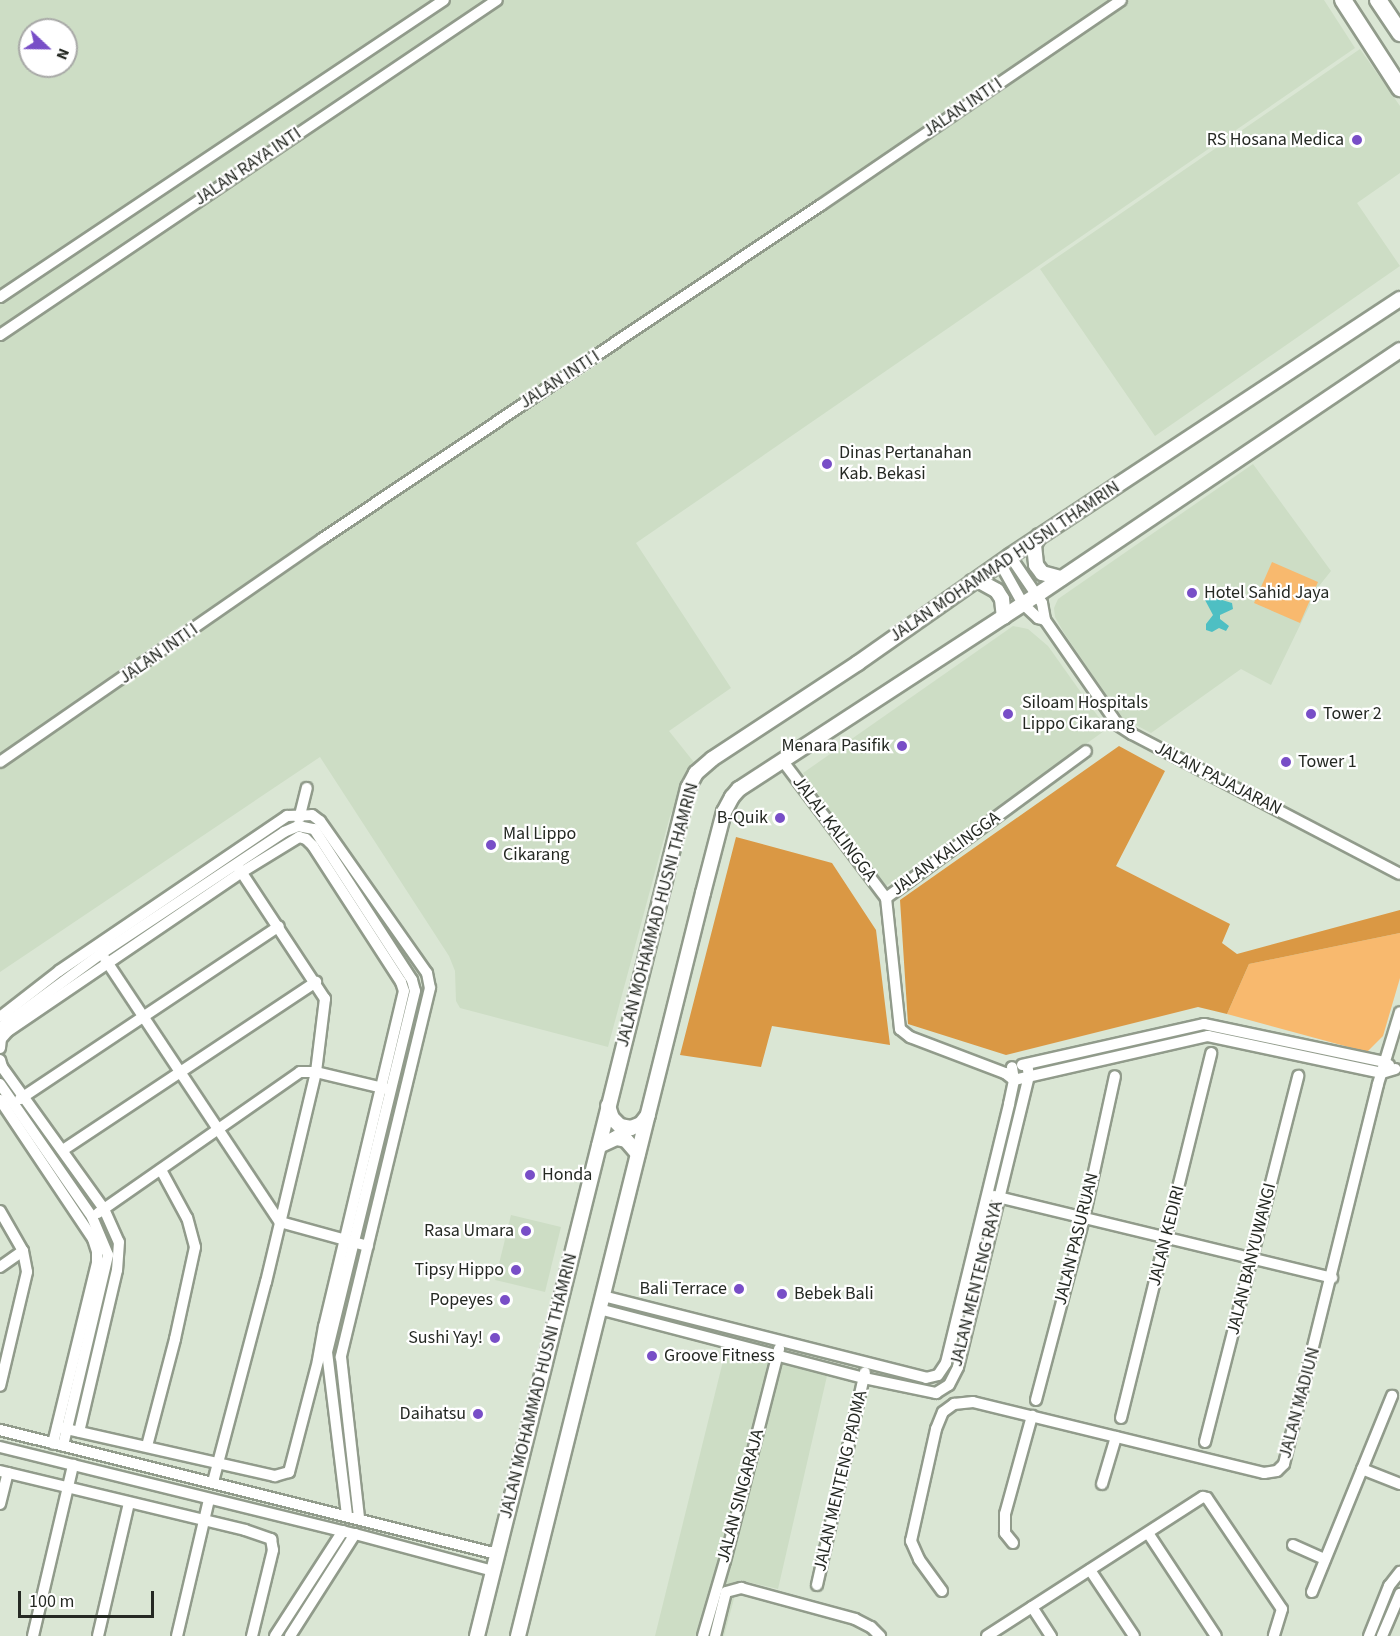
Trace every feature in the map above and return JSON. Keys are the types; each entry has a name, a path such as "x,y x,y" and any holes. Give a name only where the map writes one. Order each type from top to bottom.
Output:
{"main road":[{"path":"1343,0 1400,88"},
{"path":"1378,0 1400,32"}],"street":[{"name":"JALAN RAYA INTI","path":"0,297 444,0"},
{"name":"JALAN RAYA INTI","path":"0,335 497,0"},
{"name":"JALAN INTI I","path":"0,762 322,539 821,205 1121,0"},
{"name":"JALAN MOHAMMAD HUSNI THAMRIN","path":"477,1636 688,788 696,773 712,759 858,663 1039,536 1400,299"},
{"name":"JALAN MOHAMMAD HUSNI THAMRIN","path":"518,1636 724,812 739,789 1004,617 1400,350"},
{"path":"1039,536 1034,545 1036,565 1042,573 1061,578"},
{"name":"JALAN PAJAJARAN","path":"1005,559 1037,595 1045,612 1045,620 1118,725 1400,874"},
{"name":"JALAN PAJAJARAN","path":"1005,559 1023,604 1038,618 1045,620"},
{"path":"972,582 981,582 997,591 1002,598 1004,617"},
{"name":"JALAN KALINGGA","path":"1009,1073 910,1037 900,1029 886,898 1086,751"},
{"name":"JALAL KALINGGA","path":"782,760 886,898"},
{"path":"299,832 299,814 307,788"},
{"path":"0,1017 102,953 287,816 299,814 312,816 320,821 427,973 430,988 341,1357 359,1518"},
{"path":"0,1048 1,1039 8,1031 109,964 284,832 314,829 412,980 415,992 387,1089 348,1241 323,1356 289,1472 275,1476 62,1428"},
{"path":"0,1028 34,996 159,910 239,868"},
{"path":"213,1482 316,1072 325,999 316,982 239,868"},
{"path":"20,1099 279,926"},
{"path":"102,953 280,1222 368,1246"},
{"path":"63,1150 316,982"},
{"name":"JALAN MADIUN","path":"942,1591 919,1559 911,1541 936,1429 943,1412 964,1401 1264,1473 1281,1469 1288,1457 1383,1067 1400,1012"},
{"path":"1009,1073 1027,1064 1204,1024 1383,1067"},
{"path":"1009,1073 1029,1076 1208,1036 1398,1070"},
{"name":"JALAN KEDIRI","path":"1121,1418 1167,1238 1210,1053"},
{"path":"0,1060 34,1129 92,1216 108,1255 107,1287 79,1432"},
{"name":"JALAN MENTENG RAYA","path":"601,1302 777,1356 936,1393 949,1385 958,1367 1029,1076 1027,1064"},
{"path":"81,1222 161,1170 300,1072 316,1072 405,1092"},
{"name":"JALAN MENTENG RAYA","path":"601,1302 781,1342 926,1378 938,1375 946,1363 987,1194 1009,1073"},
{"name":"JALAN PASURUAN","path":"1036,1400 1084,1218 1115,1076"},
{"name":"JALAN BANYUWANGI","path":"1205,1442 1298,1076"},
{"path":"0,1084 20,1099 63,1150 104,1209 120,1249 80,1355"},
{"path":"0,1100 93,1239 97,1260 80,1355 58,1445"},
{"path":"608,1106 612,1118 620,1126 631,1128 641,1124 648,1115"},
{"path":"24,1135 34,1129"},
{"path":"598,1146 607,1140 626,1140 639,1154"},
{"path":"147,1446 189,1281 195,1247 188,1218 161,1170"},
{"path":"987,1194 1332,1278"},
{"path":"0,1210 23,1251 27,1272 0,1386"},
{"path":"0,1267 23,1251"},
{"name":"JALAN SINGARAJA","path":"703,1636 725,1561 781,1342"},
{"path":"323,1356 347,1515"},
{"name":"JALAN MENTENG PADMA","path":"817,1585 867,1363"},
{"path":"1312,1592 1392,1396"},
{"path":"1013,1543 1005,1533 1005,1514 1032,1416"},
{"path":"0,1430 497,1554"},
{"path":"1102,1484 1116,1437"},
{"path":"0,1447 208,1500 355,1534 493,1571"},
{"path":"33,1636 73,1465"},
{"path":"1362,1468 1400,1484"},
{"path":"0,1504 4,1472 204,1520 271,1539 273,1550 252,1636"},
{"path":"186,1494 190,1477"},
{"path":"987,1636 1148,1533 1198,1498 1207,1498 1282,1609 1274,1636"},
{"path":"177,1636 208,1500"},
{"path":"98,1636 129,1503"},
{"path":"275,1636 343,1531"},
{"path":"403,1547 407,1532"},
{"path":"1148,1533 1216,1636"},
{"path":"290,1636 355,1534"},
{"path":"1293,1545 1325,1559"},
{"path":"1090,1569 1134,1636"},
{"path":"1368,1636 1389,1586 1399,1573"},
{"path":"715,1636 726,1592 741,1588 855,1619 879,1635"},
{"path":"1382,1636 1400,1594"},
{"path":"1032,1607 1051,1636"}],"shaded area":[{"path":"0,0 1324,0 1355,48 636,543 731,688 669,731 697,766 688,778 670,816 608,1047 460,1008 456,1001 455,971 449,956 320,757 0,972"},
{"path":"1360,49 1400,106 1400,173 1357,203 1400,266 1155,436 1040,269"},
{"name":"Hotel Sahid Jaya","path":"1253,464 1331,571 1319,586 1271,685 1241,669 1151,733 1121,717 1064,633 1055,617 1054,608 1058,599"},
{"path":"1272,562 1318,582 1300,623 1254,603"},
{"path":"1013,626 1028,629 1048,646 1107,729 883,888 803,773"},
{"path":"1119,746 1165,771 1116,866 1230,924 1222,943 1237,954 1400,910 1400,933 1249,964 1227,1014 1198,1007 1006,1055 908,1024 900,900"},
{"path":"736,837 832,863 876,930 890,1045 772,1026 761,1067 680,1055"},
{"path":"1400,933 1400,978 1383,1036 1367,1052 1227,1014 1249,964"},
{"path":"511,1215 561,1227 545,1292 495,1280"},
{"path":"726,1349 827,1376 778,1589 739,1580 724,1636 655,1636"}],"water":[{"path":"1212,597 1232,603 1233,609 1220,615 1220,619 1229,626 1226,631 1219,628 1212,632 1206,630 1206,624 1213,615 1205,600"}],"place":[{"name":"RS Hosana Medica","path":"1357,140"},
{"name":"Dinas Pertanahan Kab. Bekasi","path":"827,464"},
{"name":"Hotel Sahid Jaya","path":"1192,593"},
{"name":"Siloam Hospitals Lippo Cikarang","path":"1008,714"},
{"name":"Tower 2","path":"1311,714"},
{"name":"Menara Pasifik","path":"902,746"},
{"name":"Tower 1","path":"1286,762"},
{"name":"B-Quik","path":"780,818"},
{"name":"Mal Lippo Cikarang","path":"491,845"},
{"name":"Honda","path":"530,1175"},
{"name":"Rasa Umara","path":"526,1231"},
{"name":"Tipsy Hippo","path":"516,1270"},
{"name":"Bali Terrace","path":"739,1289"},
{"name":"Bebek Bali","path":"782,1294"},
{"name":"Popeyes","path":"505,1300"},
{"name":"Sushi Yay!","path":"495,1338"},
{"name":"Groove Fitness","path":"652,1356"},
{"name":"Daihatsu","path":"478,1414"}]}
